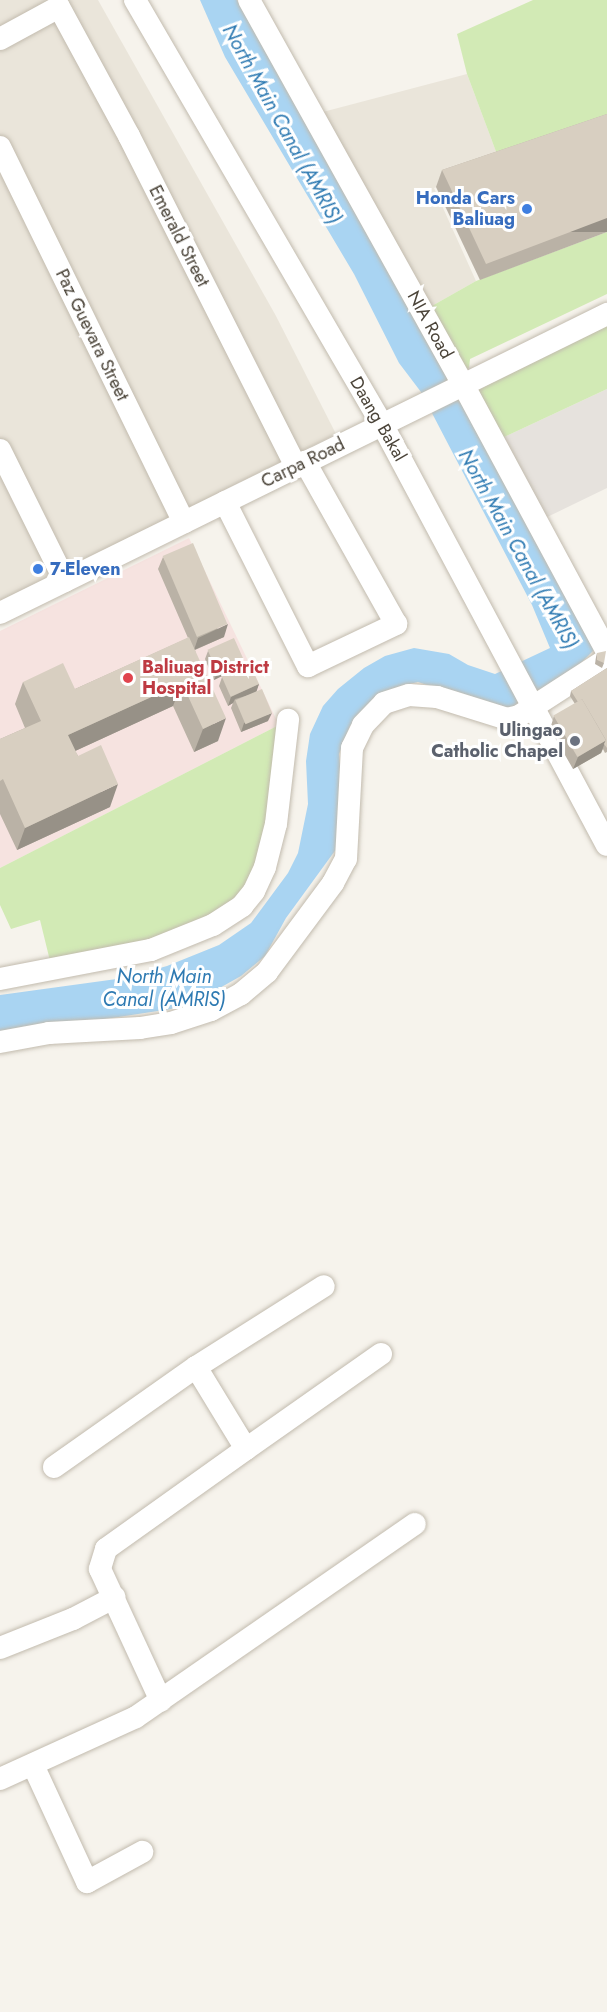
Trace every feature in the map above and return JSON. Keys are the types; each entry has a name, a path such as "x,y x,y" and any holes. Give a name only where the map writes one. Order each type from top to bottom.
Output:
{"street":[{"name":"Daang Bakal","path":"135,0 382,424 607,845"},
{"name":"NIA Road","path":"249,0 605,656"},
{"name":"Emerald Street","path":"1,37 59,7 300,464 396,624 308,666 225,502"},
{"name":"Paz Guevara Street","path":"0,147 184,522"},
{"name":"Carpa Road","path":"0,613 300,464 461,388 607,314"},
{"path":"0,450 65,581"},
{"path":"0,1042 49,1033 140,1028 171,1023 211,1010 241,994 267,972 333,883 346,859 352,748 363,725 384,704 409,695 437,697 507,718 519,717 531,703 605,656"},
{"path":"0,979 151,950 213,925 242,906 254,891 265,867 276,824 288,720"},
{"path":"54,1467 196,1366 324,1286"},
{"path":"161,1701 115,1597 100,1569 106,1549 381,1354"},
{"path":"196,1366 246,1449"},
{"path":"0,1779 136,1716 161,1701 414,1524"},
{"path":"0,1648 73,1619 115,1597"},
{"path":"33,1765 87,1882 142,1852"}],"shaded area":[{"path":"0,0 98,0 276,316 336,434 0,602"},
{"path":"467,74 501,165 434,188 476,281 430,307 319,113"},
{"path":"607,389 607,488 539,521 500,439"},
{"name":"Baliuag District Hospital","path":"189,538 279,725 0,868 0,631"}],"green space":[{"path":"533,0 607,0 607,128 501,165 467,74 457,34"},
{"path":"607,232 607,294 470,359 469,368 463,371 430,307 476,281"},
{"path":"607,323 607,389 500,439 474,392"},
{"path":"279,725 289,735 250,896 185,928 112,958 51,965 40,920 11,929 0,905 0,868"}],"water":[{"name":"North Main Canal (AMRIS)","path":"200,0 237,0 597,647 579,665 515,707 501,709 418,682 401,686 350,726 339,754 342,787 337,848 286,918 265,956 241,976 209,994 171,1009 0,1035 0,995 124,978 167,966 219,945 251,923 288,873 298,853 308,804 306,761 310,734 323,706 338,689 364,668 385,656 414,648 449,654 468,665 495,674 550,648 532,605 421,392 399,363 354,274 225,57"}],"building":[{"name":"Honda Cars Baliuag","path":"607,114 607,218 486,264 442,170"},
{"path":"193,543 227,624 197,637 163,556"},
{"path":"189,637 226,718 203,729 182,683 68,735 78,756 101,745 118,784 25,828 3,779 0,781 0,739 41,721 23,682 63,663 75,689"},
{"path":"234,638 243,658 216,670 208,650"},
{"path":"606,651 604,663 597,660 597,653"},
{"path":"250,664 259,684 231,697 222,677"},
{"path":"607,668 607,748 604,744 606,740 582,699 578,702 571,691"},
{"path":"262,689 272,713 245,724 235,700"},
{"path":"582,699 606,741 577,757 553,716"}],"place":[{"name":"Honda Cars Baliuag","path":"527,209"},
{"name":"7-Eleven","path":"38,569"},
{"name":"Baliuag District Hospital","path":"128,678"},
{"name":"Ulingao Catholic Chapel","path":"575,741"}]}
